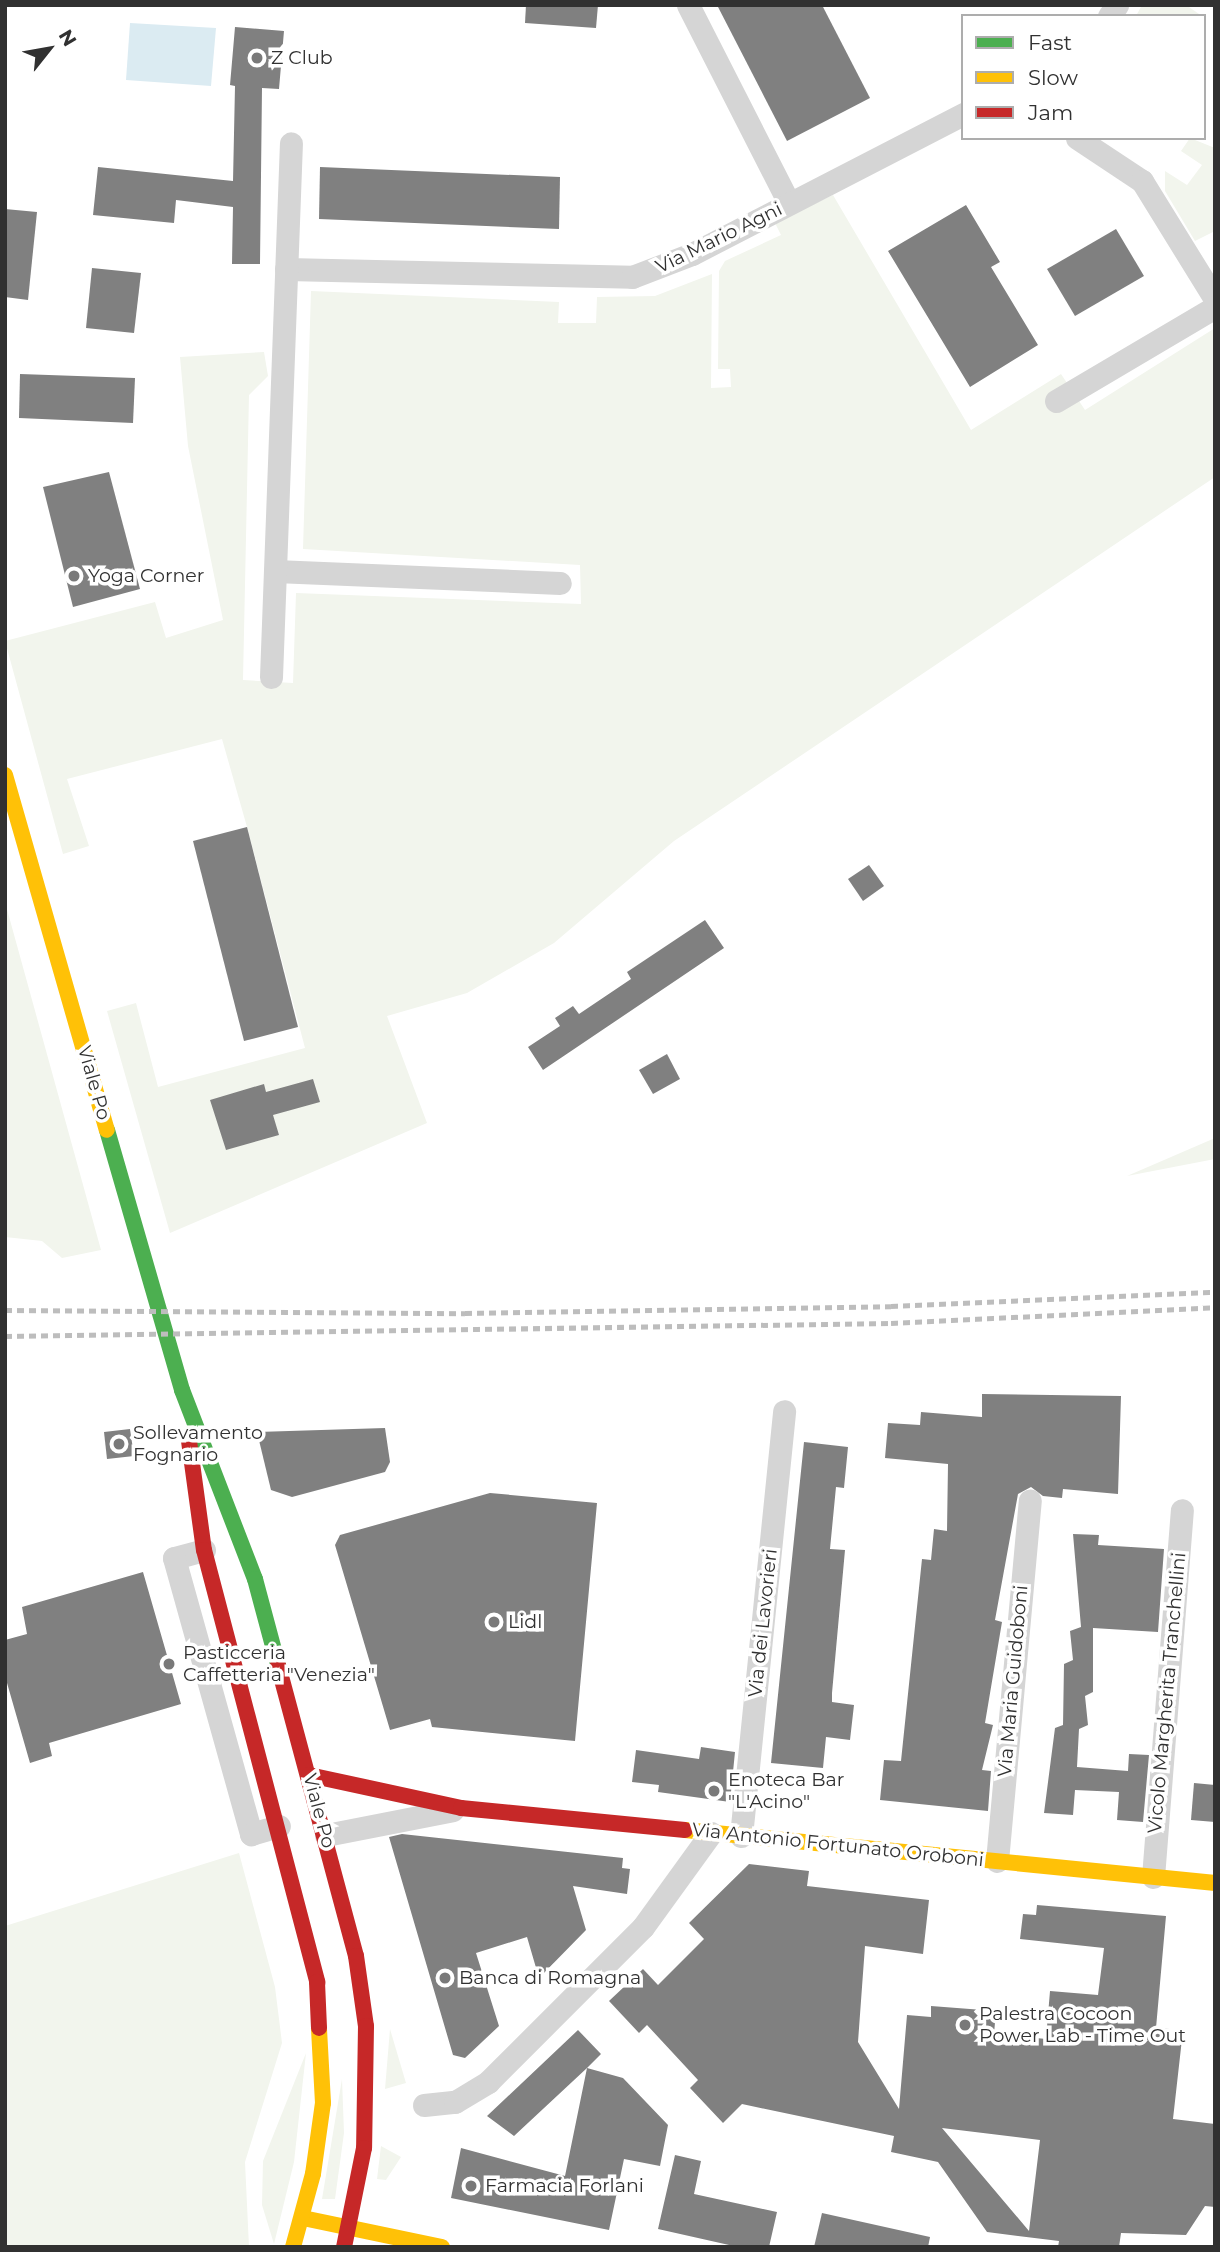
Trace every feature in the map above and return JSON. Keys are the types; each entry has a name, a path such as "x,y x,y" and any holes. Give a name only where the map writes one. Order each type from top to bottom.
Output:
{"main road":[{"name":"Viale Po","path":"5,775 182,1390 255,1579 309,1775 298,1838 323,2039 319,2137 303,2218 293,2247"},
{"name":"Viale Po","path":"182,1390 204,1550"},
{"name":"Via Antonio Fortunato Oroboni","path":"309,1775 461,1808 1215,1882"},
{"name":"Viale Po","path":"298,1838 361,1978 367,2039 364,2148 344,2247"},
{"path":"303,2218 442,2247"}],"street":[{"path":"688,5 789,203"},
{"name":"Via Mario Agni","path":"286,270 620,279 692,254 961,115"},
{"path":"1080,140 1142,181 1215,299"},
{"path":"271,677 291,143"},
{"path":"1056,401 1215,307"},
{"path":"275,571 560,583"},
{"name":"Via dei Lavorieri","path":"741,1836 784,1411"},
{"name":"Via Maria Guidoboni","path":"997,1861 1030,1501"},
{"name":"Vicolo Margherita Tranchellini","path":"1153,1877 1182,1510"},
{"name":"Viale Po","path":"204,1550 174,1558 251,1834 298,1838"},
{"name":"Via Antonio Fortunato Oroboni","path":"298,1838 461,1808"},
{"path":"424,2105 455,2102 488,2082 643,1927 711,1833"}],"shaded area":[{"path":"1142,5 1186,5 1199,14 1137,14"},
{"path":"130,23 216,28 211,86 126,80"},
{"path":"1189,140 1215,148 1215,231 1195,241 1165,191 1165,171 1187,185 1202,165 1181,151"},
{"path":"833,195 971,430 1061,374 1085,410 1215,328 1215,477 674,841 554,943 467,993 387,1016 427,1123 170,1233 107,1011 136,1003 158,1087 305,1048 247,827 222,739 67,779 89,846 63,854 5,641 155,602 166,638 223,620 188,446 180,357 264,352 268,376 249,395 243,680 293,683 296,593 581,604 580,565 303,549 311,291 559,302 558,323 596,323 597,297 655,296 712,274 711,388 731,387 730,369 718,369 719,271 725,261 781,235 775,223"},
{"path":"5,902 101,1250 62,1258 42,1241 5,1237"},
{"path":"1215,1138 1215,1159 1127,1176"},
{"path":"239,1853 275,1987 282,2043 245,2162 249,2247 5,2247 5,1926"},
{"path":"390,2029 406,2083 385,2089"},
{"path":"306,2053 294,2162 274,2244 262,2205 263,2161"},
{"path":"342,2079 344,2133 335,2199 322,2199"},
{"path":"381,2146 401,2157 386,2180 377,2179"}],"building":[{"path":"526,5 598,5 596,28 525,23"},
{"path":"717,5 822,5 870,98 787,141"},
{"path":"235,27 284,31 279,89 262,88 260,264 232,264 233,207 176,200 174,223 93,215 98,167 233,181 235,86 230,85"},
{"path":"320,167 560,177 559,229 319,219"},
{"path":"966,205 1000,262 991,267 1038,345 970,387 888,251"},
{"path":"5,209 37,212 28,300 5,297"},
{"path":"1116,229 1144,276 1075,316 1047,269"},
{"path":"92,268 141,273 134,333 86,328"},
{"path":"20,374 135,378 133,423 19,418"},
{"path":"109,472 140,589 73,607 43,487"},
{"path":"247,827 298,1027 244,1041 193,841"},
{"path":"869,865 884,886 863,901 848,879"},
{"path":"705,920 724,948 543,1070 528,1047 560,1026 555,1018 573,1006 579,1014 631,979 627,972"},
{"path":"667,1054 680,1079 653,1094 639,1070"},
{"path":"313,1079 320,1102 273,1115 279,1135 226,1150 210,1100 264,1084 266,1092"},
{"path":"982,1394 1121,1396 1118,1494 1063,1489 1062,1498 1043,1496 1031,1487 1018,1494 995,1620 1002,1622 985,1723 993,1725 982,1770 991,1771 988,1811 880,1800 884,1760 901,1761 922,1559 931,1560 934,1529 947,1531 948,1464 885,1458 888,1423 920,1425 921,1412 982,1417"},
{"path":"385,1428 390,1462 385,1472 292,1497 271,1490 257,1432"},
{"name":"Sollevamento Fognario","path":"130,1429 134,1456 107,1459 104,1432"},
{"path":"804,1442 848,1447 844,1488 836,1487 830,1549 845,1550 832,1702 854,1705 850,1740 826,1737 823,1768 771,1763"},
{"name":"Lidl","path":"490,1493 597,1503 575,1741 432,1727 430,1719 390,1730 335,1545 340,1535"},
{"path":"1073,1534 1099,1535 1098,1545 1164,1549 1158,1632 1093,1628 1093,1692 1085,1696 1088,1725 1079,1729 1077,1767 1128,1771 1129,1754 1149,1755 1143,1822 1117,1820 1119,1792 1075,1790 1073,1815 1044,1813 1055,1728 1063,1725 1064,1664 1073,1660 1070,1631 1081,1627"},
{"path":"143,1572 181,1704 49,1743 52,1756 30,1763 5,1676 5,1640 27,1634 22,1607"},
{"path":"701,1747 735,1752 730,1802 658,1792 659,1785 632,1782 636,1750 699,1759"},
{"path":"1194,1783 1215,1785 1215,1822 1191,1820"},
{"path":"402,1834 623,1858 622,1868 630,1869 627,1894 573,1886 586,1930 539,1978 527,1937 476,1953 499,2026 465,2058 453,2055 389,1837"},
{"path":"749,1864 809,1871 807,1886 929,1900 923,1954 865,1946 858,2042 899,2109 907,2015 931,2017 931,2006 996,2011 994,2034 1046,2039 1050,1991 1098,1995 1104,1948 1020,1939 1023,1914 1036,1915 1037,1905 1166,1916 1156,2028 1183,2030 1173,2119 1215,2124 1215,2207 1205,2206 1186,2235 1121,2233 1119,2247 1058,2247 1059,2241 987,2232 938,2162 891,2152 894,2136 742,2104 723,2123 690,2088 698,2080 647,2025 639,2033 609,2001 643,1969 658,1985 704,1939 689,1923","holes":["942,2128 1040,2140 1029,2231"]},
{"path":"578,2030 601,2054 587,2068 514,2136 487,2116"},
{"path":"587,2068 623,2078 668,2125 660,2166 624,2159 609,2230 451,2198 461,2148 565,2176"},
{"path":"675,2155 701,2161 694,2194 777,2212 769,2247 738,2247 658,2229"},
{"path":"822,2213 930,2237 928,2247 814,2247"}],"railway":[{"path":"5,1310 465,1313 891,1306 1215,1292"},
{"path":"5,1336 891,1323 1215,1307"}],"traffic: fast":[{"path":"107,1130 182,1390 255,1579 278,1665"}],"traffic: slow":[{"path":"5,775 107,1130"},
{"path":"685,1830 1215,1883"},
{"path":"293,2247 313,2174 323,2103 319,2028"},
{"path":"303,2218 442,2247"}],"traffic: jam":[{"path":"189,1441 204,1550 317,1982 319,2028"},
{"path":"278,1665 356,1956 366,2026 364,2148 344,2247"},
{"path":"309,1775 461,1808 685,1830"}],"place":[{"name":"Z Club","path":"257,58"},
{"name":"Yoga Corner","path":"74,576"},
{"name":"Sollevamento Fognario","path":"119,1444"},
{"name":"Lidl","path":"494,1622"},
{"name":"Pasticceria Caffetteria \"Venezia\"","path":"169,1664"},
{"name":"Enoteca Bar \"L'Acino\"","path":"714,1791"},
{"name":"Banca di Romagna","path":"445,1978"},
{"name":"Palestra Cocoon Power Lab - Time Out","path":"965,2025"},
{"name":"Farmacia Forlani","path":"471,2186"}]}
